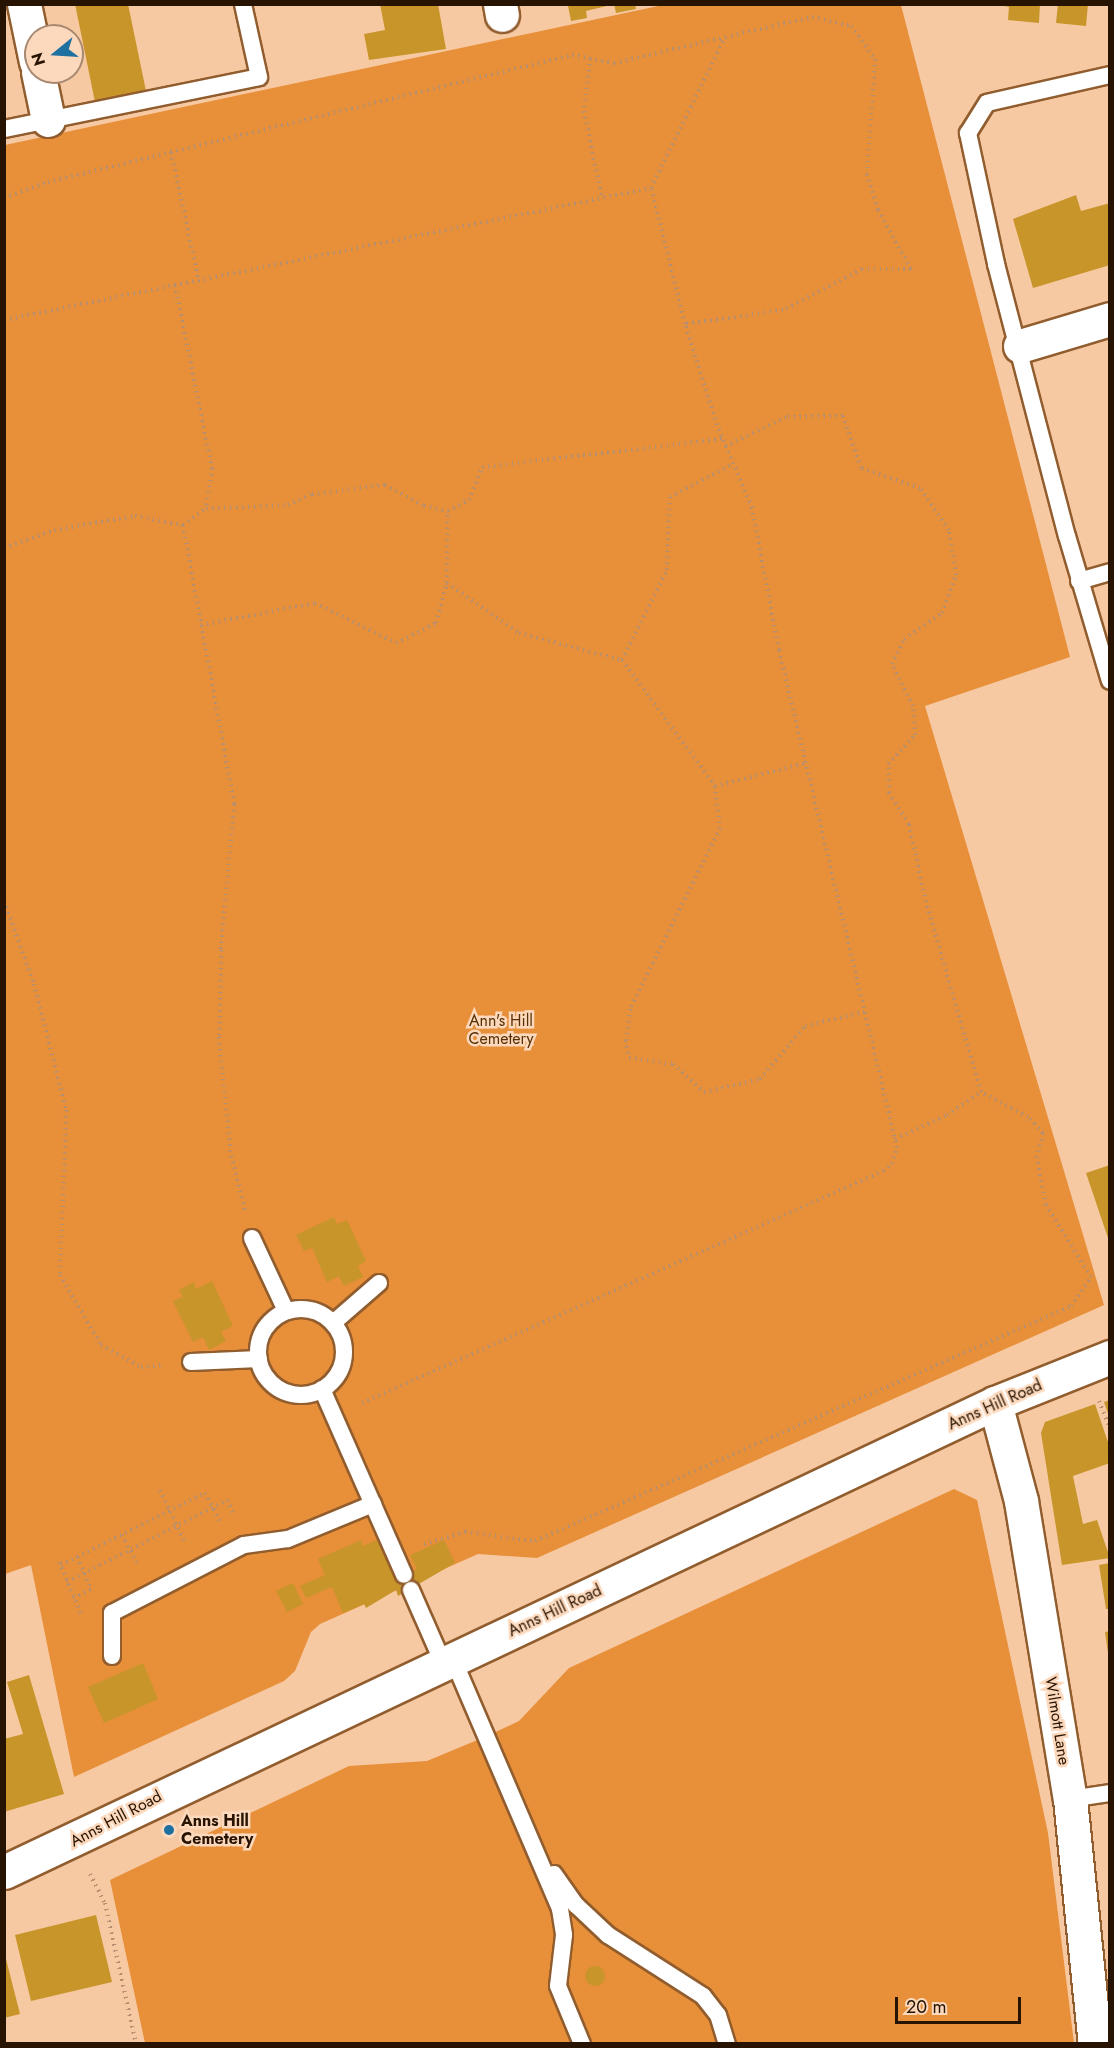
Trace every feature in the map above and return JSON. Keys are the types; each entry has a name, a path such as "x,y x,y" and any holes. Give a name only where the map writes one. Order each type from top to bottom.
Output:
{"street":[{"path":"24,4 28,24"},
{"path":"40,84 48,120"},
{"path":"1020,346 1110,319"},
{"name":"Anns Hill Road","path":"4,1872 74,1842 157,1797 995,1403 1110,1357"},
{"name":"Wilmott Lane","path":"995,1403 1021,1501 1070,1799 1095,2043"}],"lane":[{"path":"4,129 259,77 243,4"},
{"path":"1110,75 987,103 968,134 996,264 1020,346 1079,581 1110,681"},
{"path":"1079,581 1110,572"},
{"path":"252,1238 286,1311"},
{"path":"333,1323 379,1283"},
{"path":"311,1310 333,1323 342,1340 343,1359 336,1376 322,1389 308,1394 286,1392 268,1379 259,1359 264,1330 286,1311 311,1310"},
{"path":"191,1362 259,1359"},
{"path":"322,1389 407,1582 448,1661 530,1835 563,1921 558,1986 582,2043"},
{"path":"112,1656 112,1613 244,1545 288,1539 373,1504"},
{"path":"1070,1799 1110,1793"},
{"path":"530,1835 576,1905 618,1943 703,1996 718,2015 727,2043"}],"path":[{"path":"4,198 48,182 573,55 614,63 812,17 851,26 875,58 867,174 878,210 911,269 862,269 783,310 685,324"},
{"path":"334,1416 883,1172 892,1164 897,1148 806,763 752,508 723,439 685,324 651,188 725,37"},
{"path":"590,58 584,111 602,198"},
{"path":"171,152 199,280"},
{"path":"4,320 651,188"},
{"path":"175,285 212,468 206,508"},
{"path":"396,1557 443,1535 465,1532 535,1541 1071,1306 1092,1276 1046,1205 1036,1158 1043,1133 1028,1117 981,1092 926,902 909,824 889,793 888,764 915,735 914,706 892,664 904,639 942,613 956,575 949,530 920,488 861,468 843,416 786,417 726,446"},
{"path":"4,548 54,530 135,516 183,525 206,508 288,505 312,494 385,486 424,506 448,511 470,500 482,467 723,439"},
{"path":"622,660 667,570 670,497 733,464"},
{"path":"201,625 315,603 396,643 436,622 447,583 448,511"},
{"path":"183,525 234,804 221,950 219,1037 230,1150 252,1238"},
{"path":"447,583 519,633 622,660 715,786 720,828 630,1009 626,1040 629,1058 674,1064 704,1092 760,1079 805,1026 864,1012"},
{"path":"715,786 806,763"},
{"path":"4,901 34,984 66,1110 60,1275 100,1345 141,1367 191,1362"},
{"path":"894,1139 947,1115 981,1092"},
{"path":"160,1490 185,1542"},
{"path":"78,1608 60,1564 205,1493 221,1524"},
{"path":"67,1582 227,1500 243,1532 244,1545"},
{"path":"122,1535 138,1565"},
{"path":"77,1557 91,1589"},
{"path":"74,1842 105,1903 136,2043"}],"green space":[{"name":"Ann's Hill Cemetery","path":"663,5 901,5 1070,657 925,706 1104,1305 537,1558 478,1554 320,1624 311,1632 295,1671 284,1681 74,1777 31,1565 5,1574 5,145"},
{"path":"954,1489 977,1500 1048,1833 1074,2043 145,2043 110,1880 349,1766 427,1761 487,1736 519,1721 569,1668"}],"building":[{"path":"75,4 128,4 146,91 95,102 84,48 84,24 79,24"},
{"path":"380,4 438,4 446,49 369,60 364,34 385,30"},
{"path":"573,4 611,5 586,11 587,18 571,21 568,6"},
{"path":"614,4 635,4 636,9 616,13"},
{"path":"995,4 1040,4 1039,23 1008,20 1009,7"},
{"path":"1058,4 1088,4 1086,26 1056,23"},
{"path":"1076,195 1081,211 1110,203 1110,265 1033,288 1013,219"},
{"path":"1110,1165 1110,1241 1109,1241 1086,1173"},
{"path":"334,1217 337,1224 347,1220 366,1261 358,1266 363,1277 344,1286 339,1276 327,1282 312,1248 304,1251 296,1235"},
{"path":"212,1281 233,1326 221,1332 226,1341 209,1350 203,1337 193,1342 173,1301 183,1297 179,1290 194,1282 196,1289"},
{"path":"1110,1400 1110,1416 1109,1416 1104,1402"},
{"path":"1095,1404 1110,1448 1110,1463 1073,1476 1083,1524 1097,1520 1110,1558 1062,1565 1041,1433 1045,1422"},
{"path":"361,1540 363,1546 377,1540 395,1579 417,1569 410,1555 444,1540 455,1563 398,1596 396,1590 366,1608 364,1604 343,1613 332,1587 306,1598 300,1586 325,1575 318,1559"},
{"path":"1110,1563 1110,1609 1106,1609 1099,1565"},
{"path":"293,1583 303,1604 287,1612 276,1591"},
{"path":"1110,1631 1110,1653 1108,1653 1105,1632"},
{"path":"143,1663 158,1699 104,1723 88,1687"},
{"path":"29,1675 64,1794 4,1812 4,1739 23,1734 7,1682"},
{"path":"96,1915 112,1982 31,2001 15,1935"},
{"path":"4,1951 20,2014 4,2018"},
{"path":"591,1966 599,1966 605,1972 605,1980 599,1986 591,1986 585,1980 585,1972"}],"place":[{"name":"Anns Hill Cemetery","path":"169,1830"}]}
